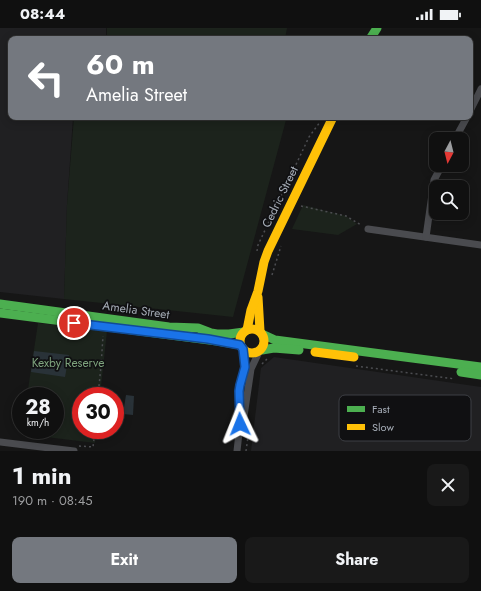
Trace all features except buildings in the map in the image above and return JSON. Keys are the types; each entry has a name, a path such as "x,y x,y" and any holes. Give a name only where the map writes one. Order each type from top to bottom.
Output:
{"main road":[{"name":"Cedric Street","path":"245,331 258,291 264,262 270,246 332,120"},
{"name":"Cedric Street","path":"258,291 261,333"},
{"name":"Amelia Street","path":"0,304 159,326 198,328 217,334 229,334 245,331"},
{"name":"Amelia Street","path":"0,313 205,339 242,347"},
{"path":"481,368 275,340 254,329 245,331 240,338 242,347 246,352 251,354 274,348 291,349 481,375"},
{"path":"260,351 264,347 265,340 261,333"}],"street":[{"path":"479,100 481,89"},
{"path":"459,132 465,120"},
{"path":"426,237 434,180 438,172"},
{"path":"368,229 481,245"},
{"path":"237,451 240,424 239,391 245,367 242,347"},
{"path":"240,424 244,416 251,369 260,351"},
{"path":"0,442 74,451"}],"path":[{"path":"257,252 258,245 310,137 321,120"},
{"path":"299,206 346,216 368,229"},
{"path":"271,277 284,240"},
{"path":"99,387 103,330"},
{"path":"262,364 273,354"},
{"path":"351,366 458,379"},
{"path":"246,451 250,421"}],"shaded area":[{"path":"0,28 106,28 106,36 8,36 8,120 73,120 67,205 64,299 0,292"},
{"path":"34,351 69,355 65,377 31,372"},
{"path":"274,357 481,387 481,451 251,451 261,368"},
{"path":"126,395 134,396 133,415 124,414"}],"green space":[{"path":"107,28 287,28 286,36 107,36"},
{"path":"74,120 286,120 233,317 64,299 67,205"},
{"path":"303,205 346,216 357,224 338,235 292,229"},
{"name":"Kexby Reserve","path":"38,323 107,331 101,387 72,387 72,439 96,439 95,443 63,439 64,439 64,387 28,387"}],"traffic: fast":[{"path":"372,36 377,28"},
{"path":"0,304 169,327 198,328 217,334 244,332"},
{"path":"0,313 240,345"},
{"path":"262,334 275,340 481,367"},
{"path":"262,350 274,348 299,350"},
{"path":"461,372 481,375"}],"traffic: slow":[{"path":"247,330 251,310 258,291 264,262 268,251 332,120"},
{"path":"258,297 260,331"},
{"path":"252,329 261,332 264,341 261,350 252,353 243,350 240,341 243,332 252,329"},
{"path":"315,352 354,357"}],"route":[{"path":"74,323 208,339 240,345 243,349 245,367 239,391 240,424"}]}
